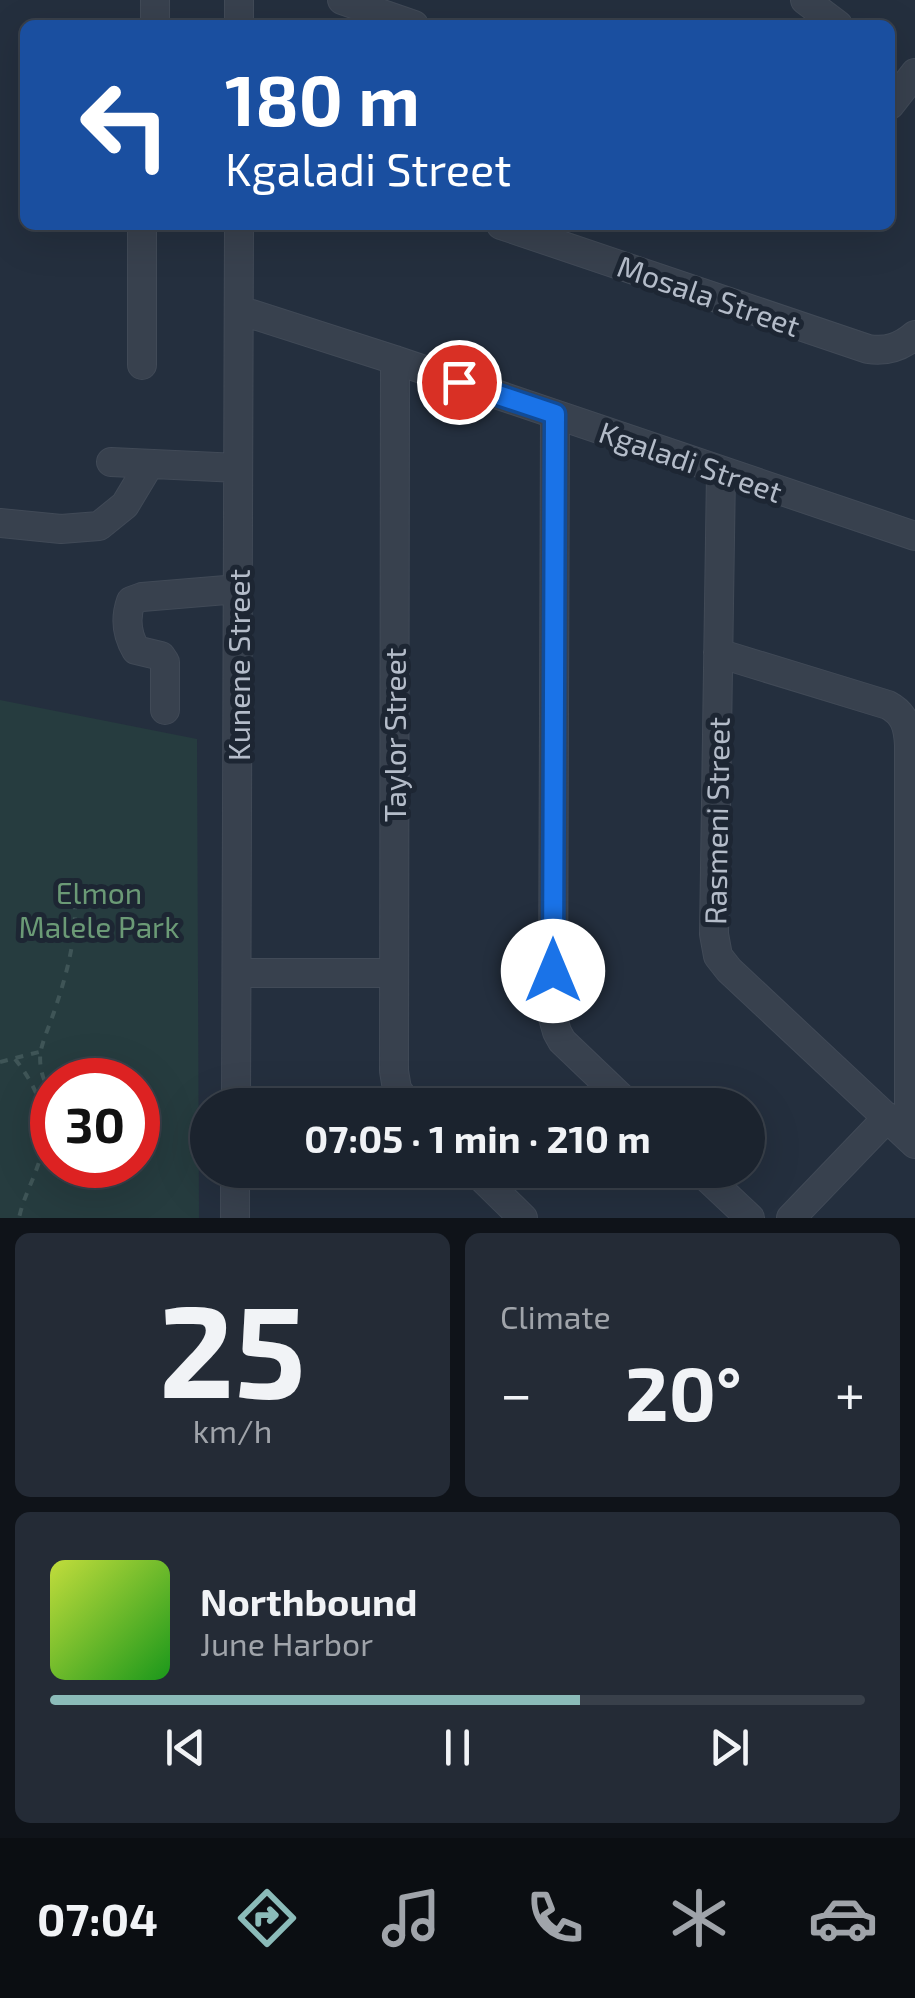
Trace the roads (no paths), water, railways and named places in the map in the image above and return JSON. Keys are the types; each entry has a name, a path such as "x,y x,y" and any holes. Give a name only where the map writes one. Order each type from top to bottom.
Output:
{"street":[{"path":"342,0 400,20"},
{"path":"805,0 831,20"},
{"path":"142,230 142,365"},
{"name":"Kunene Street","path":"236,1088 239,230"},
{"name":"Mosala Street","path":"517,230 868,348 890,349 915,335"},
{"name":"Kgaladi Street","path":"239,310 915,536"},
{"name":"Taylor Street","path":"395,360 397,1088"},
{"path":"555,414 554,1018 562,1042 611,1088"},
{"path":"111,462 238,468"},
{"path":"0,523 61,529 98,526 125,506 149,465"},
{"name":"Rasmeni Street","path":"721,472 716,952 729,970 912,1141"},
{"path":"164,710 166,662 162,656 136,650 128,628 131,601 142,596 238,589"},
{"path":"718,653 888,705 906,722 912,1141"},
{"path":"237,973 394,974"},
{"path":"790,1218 888,1117"},
{"path":"235,1188 235,1218"},
{"path":"492,1188 523,1218"},
{"path":"718,1188 750,1218"}],"park label":[{"name":"Elmon Malele Park","path":"99,909"}]}
